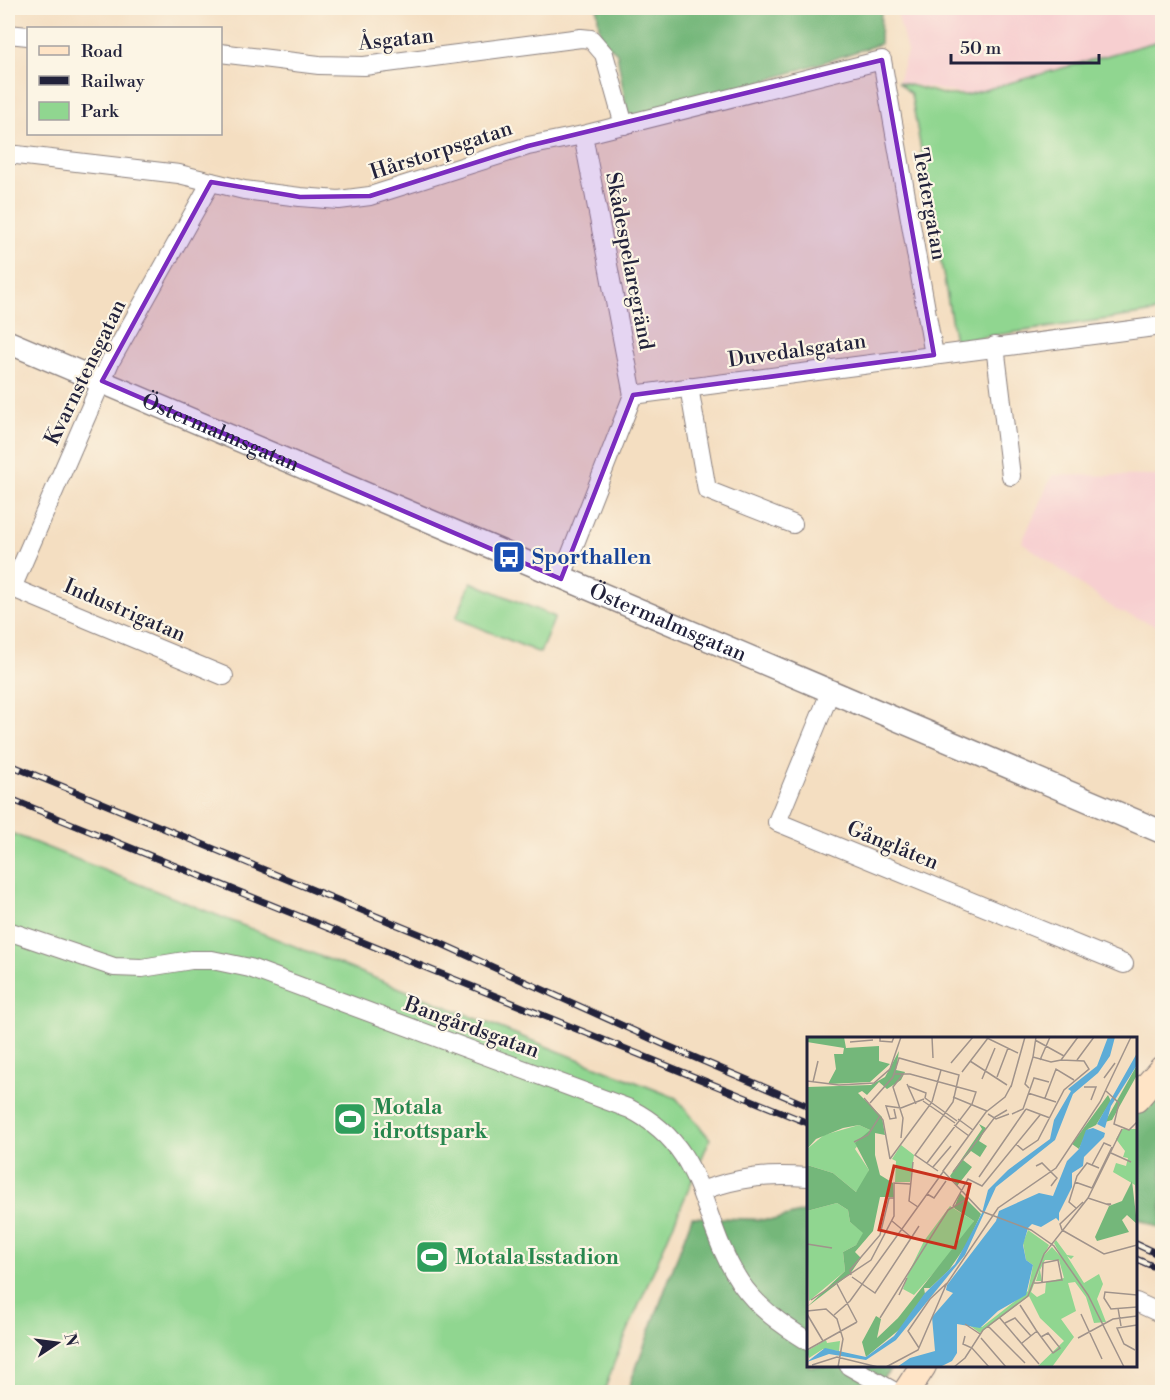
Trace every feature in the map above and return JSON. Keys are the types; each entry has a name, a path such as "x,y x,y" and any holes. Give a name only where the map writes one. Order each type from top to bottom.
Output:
{"main road":[{"path":"1137,1098 1162,1069"},
{"path":"906,1392 922,1367"}],"street":[{"path":"8,34 27,36"},
{"name":"Åsgatan","path":"222,53 319,65 364,66 581,38 591,39 604,54 624,124"},
{"name":"Hårstorpsgatan","path":"8,154 179,174 211,182 300,197 339,200 370,196 495,154 583,135 882,60"},
{"name":"Teatergatan","path":"882,60 934,355"},
{"name":"Skådespelaregränd","path":"583,135 633,395"},
{"name":"Kvarnstensgatan","path":"10,587 110,362 211,182"},
{"name":"Duvedalsgatan","path":"633,395 1162,326"},
{"name":"Östermalmsgatan","path":"8,342 561,579 831,690 1162,832"},
{"path":"995,346 1011,476"},
{"path":"689,387 707,490 792,524"},
{"path":"561,579 633,395"},
{"name":"Industrigatan","path":"10,587 224,676"},
{"name":"Gånglåten","path":"831,690 777,822 1124,964"},
{"name":"Bangårdsgatan","path":"8,931 114,967 142,968 191,960 229,962 619,1105 647,1118 674,1141 685,1156 739,1280 751,1297 772,1317 807,1340"},
{"path":"701,1191 732,1179 756,1176 807,1177"},
{"path":"1137,1302 1162,1314"},
{"path":"852,1367 895,1392"}],"highlighted area":[{"path":"882,60 934,355 633,395 561,579 102,381 211,182 300,197 370,196 528,146"}],"shaded area":[{"path":"896,8 1162,8 1162,40 967,95 898,82 907,52"},
{"path":"1052,475 1162,476 1162,628 1116,610 1022,542"}],"green space":[{"path":"597,8 881,8 880,44 629,125 617,53 600,37"},
{"path":"1162,40 1162,311 955,341 911,94 898,82 946,95 967,95"},
{"path":"471,582 555,617 540,653 456,618"},
{"name":"Motala idrottspark","path":"8,832 676,1098 710,1139 614,1363 604,1392 8,1392"},
{"path":"1162,1089 1162,1229 1137,1218 1137,1114"},
{"path":"807,1211 807,1367 892,1367 871,1392 627,1392 692,1217 773,1220"}],"railway":[{"path":"8,764 422,935 663,1044 807,1106"},
{"path":"8,798 807,1123"},
{"path":"1137,1244 1162,1256"},
{"path":"1137,1259 1162,1270"}],"place":[{"name":"Sporthallen","path":"509,557"},
{"name":"Motala idrottspark","path":"350,1119"},
{"name":"Motala Isstadion","path":"432,1257"}]}
